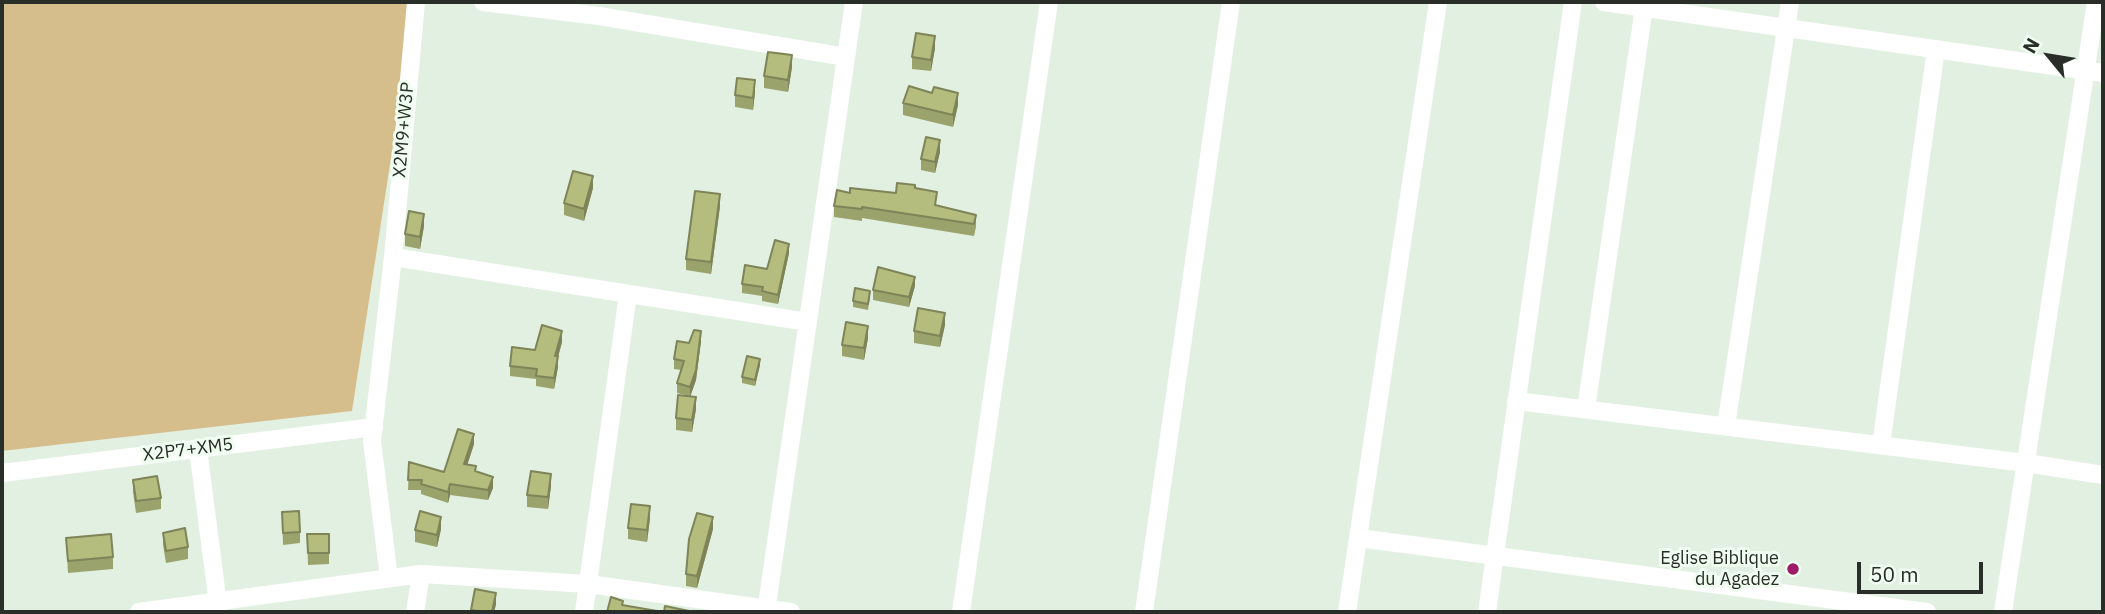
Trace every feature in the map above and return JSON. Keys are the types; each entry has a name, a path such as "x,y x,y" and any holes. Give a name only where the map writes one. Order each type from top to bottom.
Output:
{"street":[{"name":"X2M9+W3P","path":"389,578 372,441 393,257 416,2"},
{"path":"483,2 601,9 846,57"},
{"path":"767,611 854,2"},
{"path":"961,612 1049,2"},
{"path":"1144,612 1231,2"},
{"path":"1347,612 1438,2"},
{"path":"1487,612 1573,2"},
{"path":"1604,2 2095,72"},
{"path":"1726,426 1790,2"},
{"path":"2003,612 2026,463 2095,72 2096,2"},
{"path":"1586,409 1644,8"},
{"path":"1881,445 1936,49"},
{"path":"393,257 808,322"},
{"path":"584,612 628,294"},
{"path":"1516,401 2026,463 2103,475"},
{"name":"X2P7+XM5","path":"2,473 374,426"},
{"path":"198,449 219,607"},
{"path":"1358,538 1927,612"},
{"path":"415,612 421,574"},
{"path":"139,612 219,607 421,574 588,584 767,611 791,612"}],"shaded area":[{"path":"2,2 415,2 352,411 2,451"}],"building":[{"path":"916,33 935,36 931,60 912,57"},
{"path":"768,52 792,55 788,80 764,76"},
{"path":"737,78 755,80 753,98 735,95"},
{"path":"909,86 932,93 934,87 958,93 953,115 903,103"},
{"path":"926,137 940,140 935,162 921,159"},
{"path":"573,171 593,176 584,209 564,203"},
{"path":"897,183 937,192 935,205 976,215 974,224 862,207 834,206 837,190 850,193 850,188 896,193"},
{"path":"695,191 720,194 711,262 686,259"},
{"path":"409,211 424,214 420,237 405,234"},
{"path":"775,240 789,244 778,295 762,291 763,287 742,284 745,265 767,269"},
{"path":"878,267 915,277 909,297 873,290"},
{"path":"855,288 870,291 868,304 853,301"},
{"path":"918,308 945,313 940,336 914,331"},
{"path":"846,322 868,326 864,348 842,345"},
{"path":"542,325 562,331 555,356 558,356 554,378 536,376 537,369 510,366 512,347 535,350"},
{"path":"694,330 701,331 696,370 690,387 677,383 684,361 674,359 677,341 689,343"},
{"path":"747,356 760,359 755,380 742,377"},
{"path":"678,395 696,397 692,420 676,418"},
{"path":"458,429 474,434 464,464 476,466 475,471 493,477 488,490 450,484 448,492 421,484 422,480 408,480 409,462 444,472"},
{"path":"531,471 551,474 548,497 527,495"},
{"path":"157,476 161,498 136,501 133,480"},
{"path":"631,504 650,506 647,530 628,528"},
{"path":"299,511 300,532 283,533 282,512"},
{"path":"420,511 441,517 437,535 415,530"},
{"path":"697,513 713,517 697,576 686,574 689,539"},
{"path":"185,528 188,547 166,551 163,533"},
{"path":"111,534 113,557 68,561 66,538"},
{"path":"307,534 329,534 329,553 308,553"},
{"path":"475,589 496,593 492,612 471,610"},
{"path":"611,597 623,601 622,605 663,612 607,612"},
{"path":"665,606 694,612 664,612"}],"place":[{"name":"Eglise Biblique du Agadez","path":"1793,569"}]}
